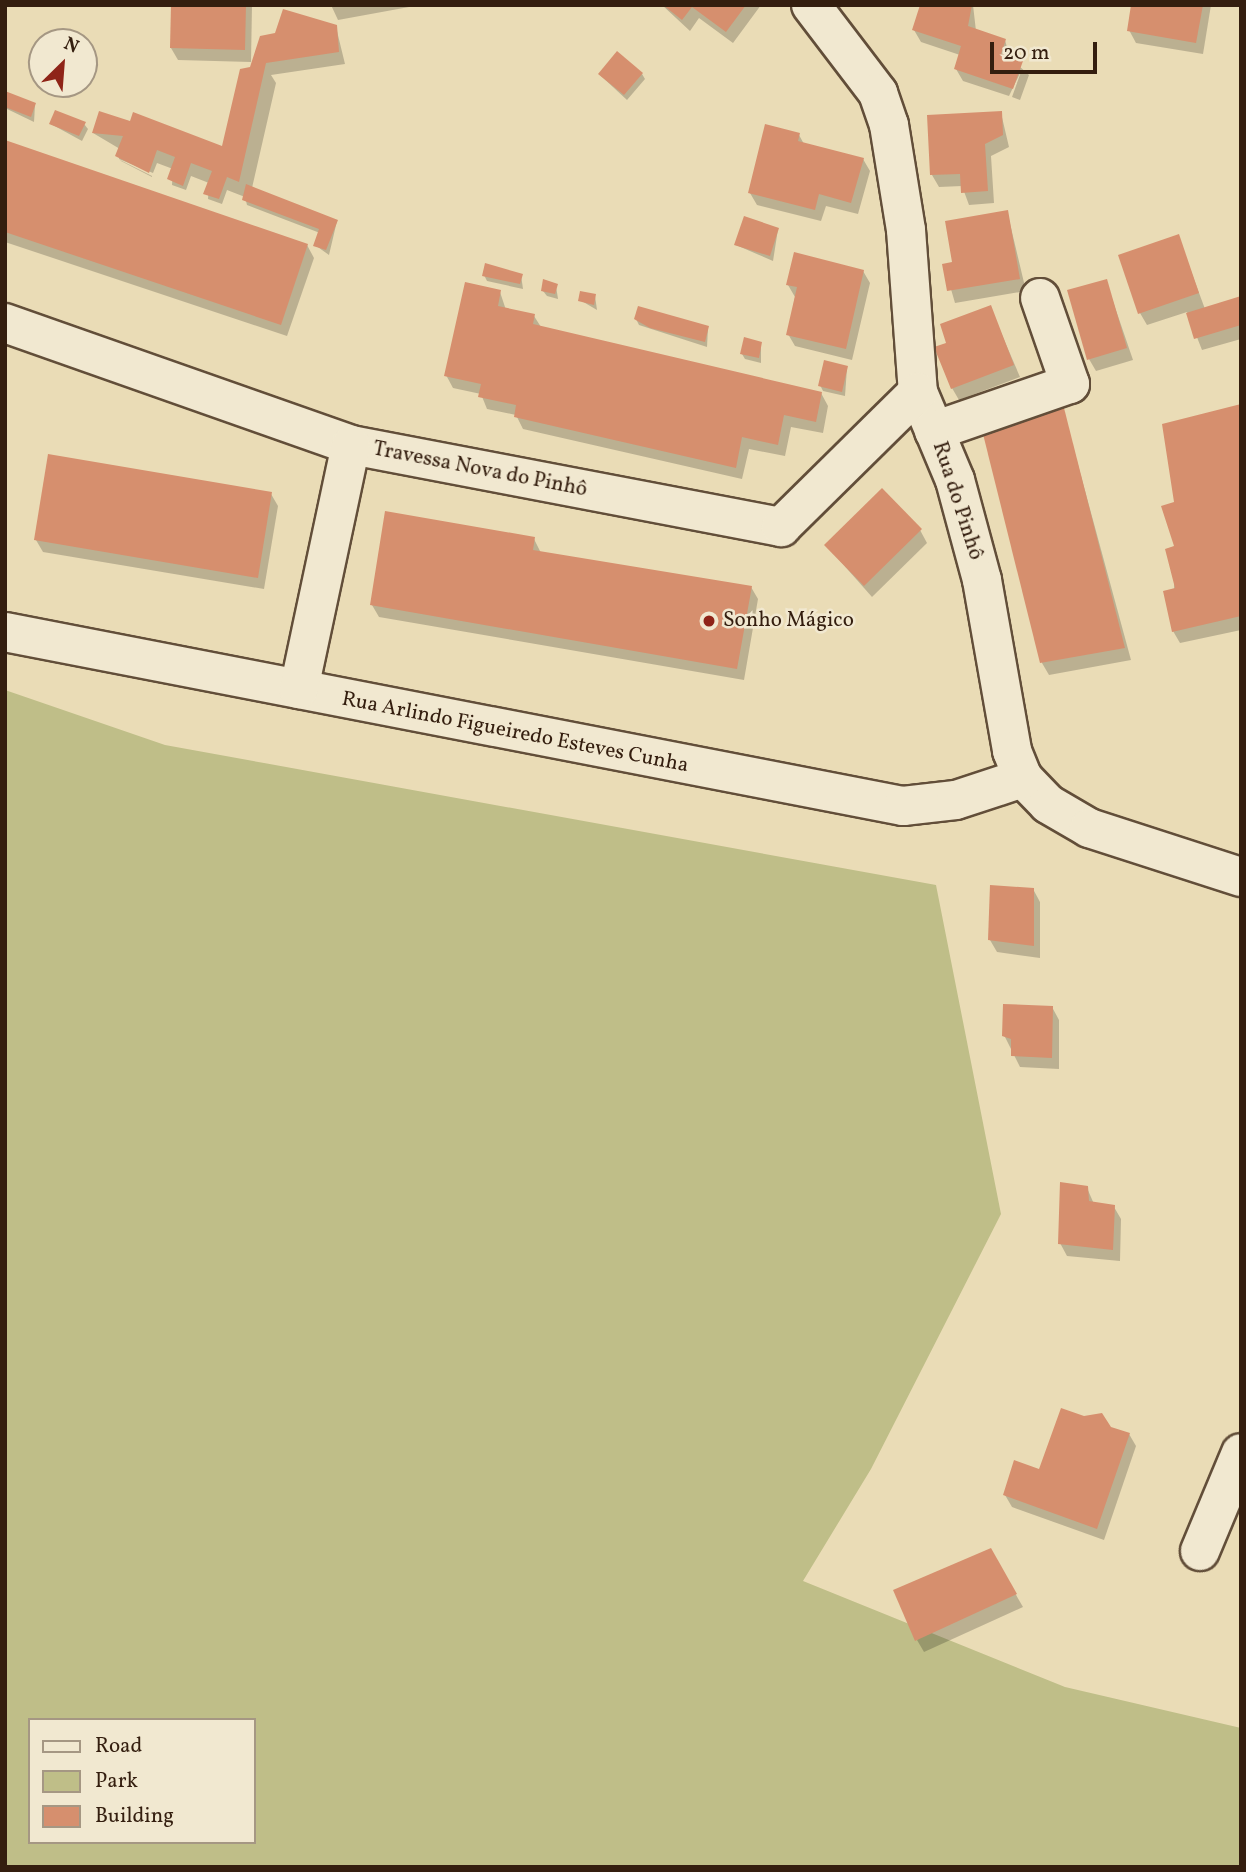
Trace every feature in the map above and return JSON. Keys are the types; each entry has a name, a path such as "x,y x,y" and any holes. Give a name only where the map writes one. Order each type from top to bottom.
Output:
{"street":[{"name":"Rua do Pinhô","path":"811,5 878,93 889,125 906,230 918,392 934,431 982,580 1012,751 1023,778 1048,804 1089,828 1241,877"},
{"path":"934,431 1070,384 1040,298"},
{"name":"Travessa Nova do Pinhô","path":"5,323 351,445 781,527 918,392"},
{"path":"299,690 351,445"},
{"name":"Rua Arlindo Figueiredo Esteves Cunha","path":"5,632 903,806 956,800 1023,778"},
{"path":"1200,1551 1241,1453"}],"green space":[{"path":"5,690 165,745 936,885 1001,1214 871,1469 803,1581 1065,1687 1241,1728 1241,1867 5,1867"}],"building":[{"path":"171,5 246,5 245,50 170,48"},
{"path":"663,5 746,5 726,32 692,7 682,20"},
{"path":"920,5 972,5 968,26 1006,39 1001,54 1023,61 1013,89 954,69 961,46 912,30"},
{"path":"1131,5 1203,5 1196,43 1127,31"},
{"path":"283,9 337,25 339,52 266,63 239,182 227,177 219,199 203,194 212,171 191,163 183,186 167,179 175,157 157,150 149,173 115,156 123,136 92,133 99,111 130,121 133,112 222,146 240,69 250,67 260,36 275,33"},
{"path":"617,51 643,73 624,95 598,74"},
{"path":"5,91 36,103 31,117 5,107"},
{"path":"55,110 86,122 79,136 49,124"},
{"path":"1002,111 1003,135 985,144 988,191 961,193 960,174 930,175 927,115"},
{"path":"765,124 800,133 798,141 864,158 851,203 819,194 815,210 748,193"},
{"path":"5,140 308,244 281,325 5,232"},
{"path":"246,184 338,220 326,250 313,246 319,229 242,200"},
{"path":"1008,210 1020,279 947,291 942,264 952,262 945,221"},
{"path":"744,216 779,228 770,256 734,245"},
{"path":"1179,234 1199,293 1138,314 1118,255"},
{"path":"794,252 864,270 846,349 786,335 797,287 786,285"},
{"path":"485,263 523,274 520,284 482,276"},
{"path":"543,279 558,284 555,294 541,291"},
{"path":"1107,279 1127,348 1087,360 1067,290"},
{"path":"465,282 501,290 498,306 535,314 533,324 822,392 816,422 784,415 778,445 742,437 736,468 514,417 516,405 478,397 481,384 444,376"},
{"path":"580,291 596,294 594,305 578,301"},
{"path":"1241,296 1241,325 1194,339 1186,313"},
{"path":"991,305 1014,365 951,389 934,347 946,343 940,324"},
{"path":"638,306 709,326 705,342 650,328 634,319"},
{"path":"744,337 762,342 759,358 740,354"},
{"path":"824,360 848,366 842,392 818,386"},
{"path":"1063,404 1125,648 1040,663 981,426"},
{"path":"1241,404 1241,616 1172,632 1163,591 1175,588 1165,549 1174,546 1161,506 1174,502 1162,424"},
{"path":"48,454 272,492 258,578 34,540"},
{"path":"882,488 922,529 864,586 824,545"},
{"path":"385,511 535,537 533,550 752,586 737,669 370,605"},
{"path":"990,885 1034,888 1034,946 988,940"},
{"path":"1003,1004 1053,1006 1052,1058 1011,1056 1011,1039 1002,1036"},
{"path":"1060,1182 1088,1186 1089,1201 1115,1205 1113,1250 1058,1244"},
{"path":"1061,1408 1084,1416 1102,1413 1111,1427 1130,1433 1097,1529 1003,1495 1014,1460 1039,1469"},
{"path":"991,1548 1017,1594 915,1641 893,1590"}],"place":[{"name":"Sonho Mágico","path":"709,621"}]}
